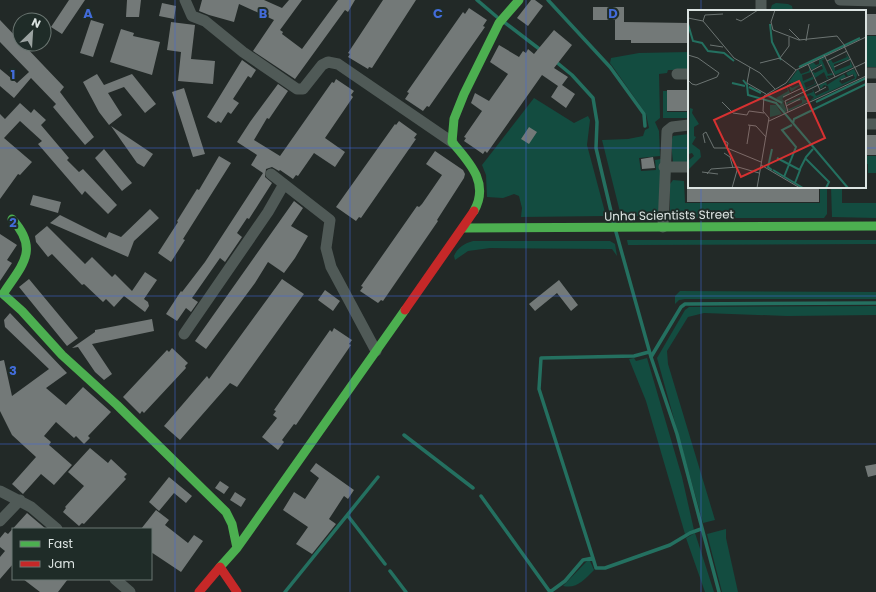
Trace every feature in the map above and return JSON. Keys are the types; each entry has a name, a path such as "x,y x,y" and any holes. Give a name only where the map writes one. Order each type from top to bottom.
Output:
{"street":[{"path":"185,0 192,16 205,21 243,52 297,89 303,89 322,65 328,62 338,64 452,142 479,176 481,186 479,202 463,228 237,548 200,592"},
{"path":"452,142 454,118 464,94 502,19 519,0"},
{"path":"840,0 876,1"},
{"path":"677,74 688,74"},
{"path":"663,227 664,167 667,131 672,127 688,125"},
{"path":"664,167 688,167"},
{"path":"271,174 330,220 326,248 331,267 376,351"},
{"path":"184,334 268,212 284,184"},
{"path":"12,219 18,225 24,236 28,249 25,260 2,294 22,311 62,355 117,405 226,512 232,524 237,548"},
{"name":"Unha Scientists Street","path":"463,228 876,226"},
{"path":"0,491 31,506 56,528"},
{"path":"0,521 20,500"},
{"path":"220,567 237,592"},
{"path":"116,580 130,592"}],"green space":[{"path":"776,3 788,4 792,6 793,10 770,10 772,5"},
{"path":"866,36 876,36 876,67 866,67"},
{"path":"688,52 688,70 668,70 667,73 659,74 660,118 655,122 659,131 660,156 639,158 641,171 656,170 655,160 661,159 659,213 657,216 621,216 602,140 628,139 643,136 645,130 649,128 646,114 610,63 611,58 639,53"},
{"path":"663,91 667,91 667,112 688,112 688,118 663,118"},
{"path":"534,98 574,123 588,116 590,120 587,145 606,216 521,217 522,208 519,196 514,194 503,198 487,197 486,175 482,165"},
{"path":"688,134 688,163 673,162 671,143 673,136"},
{"path":"866,156 876,156 876,173 868,173 868,164 866,164"},
{"path":"673,180 684,181 685,203 820,203 820,188 827,188 827,214 824,218 673,218 670,213 670,184"},
{"path":"831,188 842,188 842,203 876,203 876,218 832,217"},
{"path":"627,240 876,240 876,244 628,245"},
{"path":"473,241 610,241 615,244 617,256 612,249 490,248 468,251 455,260 455,253 459,248"},
{"path":"680,291 876,292 876,299 685,299 679,300 675,304 675,296"},
{"path":"876,306 876,315 787,316 704,313 688,317 667,351 668,364 715,520 703,523 657,358 685,310 689,307"},
{"path":"634,358 636,361 647,358 682,477 694,530 685,534 646,401 629,359"},
{"path":"726,529 726,538 738,592 722,592 707,534"},
{"path":"695,533 714,592 705,592 686,538"},
{"path":"588,560 590,561 594,570 580,583 568,587 563,586"}],"building":[{"path":"69,0 85,0 62,34 52,28"},
{"path":"127,0 141,0 139,17 126,17"},
{"path":"202,0 264,0 282,8 289,0 302,0 280,30 283,32 282,34 302,49 338,0 355,0 348,12 345,10 295,79 253,51 274,20 239,4 234,22 199,11"},
{"path":"383,0 416,0 372,68 369,67 368,69 348,57 350,54 348,53"},
{"path":"531,0 535,0 543,6 528,26 517,18"},
{"path":"162,3 176,6 174,19 159,16"},
{"path":"593,7 624,7 624,22 688,23 688,43 631,43 631,40 615,40 615,20 593,20"},
{"path":"469,8 487,20 483,26 485,27 429,107 427,106 423,111 405,99 409,93 407,92 463,12 465,14"},
{"path":"866,14 876,14 876,35 866,35"},
{"path":"0,20 12,33 12,52 31,52 64,87 60,92 94,137 85,145 53,107 56,104 31,78 14,98 0,86 0,69 17,83 29,72 0,42"},
{"path":"91,20 104,24 93,57 80,53"},
{"path":"171,22 195,25 191,59 215,61 213,84 178,81 181,52 167,50"},
{"path":"121,29 134,33 133,36 160,42 152,75 110,62"},
{"path":"554,30 572,45 554,68 568,77 562,85 575,94 566,108 551,97 558,86 542,75 487,153 485,151 483,154 464,141 466,138 464,137 482,111 471,103 475,93 489,101 508,74 490,62 499,45 519,57 523,51 526,53 528,49 534,54"},
{"path":"242,60 256,70 251,78 248,76 233,99 239,103 231,114 228,112 221,123 218,121 216,123 207,117"},
{"path":"97,74 104,85 132,74 156,104 145,113 124,87 108,93 122,115 109,125 99,112 83,82"},
{"path":"336,79 354,91 351,95 353,97 325,138 345,152 335,167 314,153 298,176 296,175 293,179 280,170 279,171 272,167 266,169 265,177 272,183 249,219 247,218 237,233 242,237 225,262 220,258 192,298 198,302 191,312 186,308 177,321 166,314 181,291 182,292 205,262 263,173 251,165 257,155 237,142 250,122 278,84 288,91 269,119 267,118 254,140 280,156 332,82 334,83"},
{"path":"866,83 876,83 876,112 866,112"},
{"path":"184,88 205,154 193,157 172,92"},
{"path":"667,90 688,90 688,111 667,111"},
{"path":"20,103 31,113 34,109 46,120 41,125 69,158 67,160 79,172 83,169 117,205 108,214 85,191 82,195 38,144 42,141 20,121 4,138 32,162 20,175 18,174 0,199 0,114 5,119"},
{"path":"399,121 417,134 414,138 416,139 361,218 359,217 356,221 336,207 395,124 396,125"},
{"path":"111,126 153,154 144,167 137,163"},
{"path":"529,127 537,132 529,144 521,139"},
{"path":"866,135 876,135 876,155 866,155"},
{"path":"104,149 132,183 122,191 95,158"},
{"path":"435,151 463,170 465,174 464,178 437,220 438,221 383,301 381,300 378,303 360,291 363,287 361,286 417,206 419,207 422,204 442,175 426,164"},
{"path":"219,156 231,163 183,239 185,240 171,262 158,253"},
{"path":"653,157 655,168 642,169 641,159"},
{"path":"687,187 819,188 819,202 687,202"},
{"path":"33,195 61,202 58,213 30,205"},
{"path":"294,201 303,208 291,226 308,236 295,258 284,273 268,262 255,283 206,349 195,341"},
{"path":"150,209 159,218 134,241 128,257 50,223 60,215 106,238 109,232 121,237"},
{"path":"47,226 85,264 92,257 112,277 115,274 132,291 145,272 157,280 144,299 148,302 149,306 145,312 124,296 114,307 106,299 103,302 84,284 82,285 52,254 48,257 36,242 35,236"},
{"path":"0,234 17,245 7,260 12,263 0,281"},
{"path":"29,279 78,338 67,346 19,287"},
{"path":"282,279 304,294 237,387 230,383 180,440 164,426 207,376 209,379"},
{"path":"559,280 578,305 571,311 557,293 535,311 529,304"},
{"path":"325,290 340,301 333,311 318,300"},
{"path":"10,313 67,373 46,388 66,405 83,387 111,412 88,436 90,438 84,444 76,436 74,438 56,422 44,436 51,442 49,445 72,465 54,485 41,474 23,494 12,484 36,457 12,435 0,411 0,361 4,360 12,396 49,369 5,327 4,320"},
{"path":"152,319 154,331 92,344 112,374 104,380 95,372 78,347 72,348 95,332 95,330"},
{"path":"334,328 352,340 349,344 351,345 296,425 294,424 282,440 284,442 278,450 262,437 277,418 273,415 276,411 274,410 330,330 332,332"},
{"path":"172,348 188,363 185,366 186,368 144,413 142,411 140,414 123,397 167,350 169,352"},
{"path":"90,448 108,463 111,459 127,474 124,477 126,479 84,524 82,523 79,526 63,512 66,508 65,507 84,486 68,472"},
{"path":"316,463 354,490 348,499 344,496 329,519 336,524 312,554 296,544 308,527 283,510 294,492 305,499 319,478 310,471"},
{"path":"876,464 876,475 868,477 865,466"},
{"path":"169,477 192,496 186,503 174,493 159,511 149,502"},
{"path":"220,481 229,487 224,494 215,488"},
{"path":"235,492 246,499 241,507 230,500"},
{"path":"156,510 169,520 165,525 188,543 194,535 203,541 181,572 152,553 152,528 142,528"},
{"path":"27,513 45,528 13,528"},
{"path":"12,530 12,565 0,579 0,557 5,551 0,547 0,538 5,532 8,534"},
{"path":"24,580 67,580 58,592 40,592"}],"waterway":[{"path":"477,0 497,17"},
{"path":"548,0 610,67 644,114 645,126"},
{"path":"504,22 542,51"},
{"path":"555,61 572,75 593,98 597,122 596,148 614,224"},
{"path":"616,232 651,357 677,434 719,592"},
{"path":"651,357 681,307 685,304 876,303"},
{"path":"550,592 565,581 583,560 593,558 539,389 541,358 634,356 649,352"},
{"path":"404,435 473,488"},
{"path":"285,592 378,477"},
{"path":"481,496 550,592"},
{"path":"348,516 385,564"},
{"path":"593,558 596,568 605,568 670,545 690,533 701,529"},
{"path":"390,571 406,592"}],"traffic: fast":[{"path":"474,211 480,191 479,182 471,165 452,142 454,119 464,94 499,23 519,0"},
{"path":"12,219 25,240 26,249 22,266 3,294 22,311 62,355 117,405 226,512 232,524 237,548"},
{"path":"463,228 876,226"},
{"path":"220,567 237,548 405,310"}],"traffic: jam":[{"path":"405,310 474,211"},
{"path":"199,592 220,567 237,592"}]}
